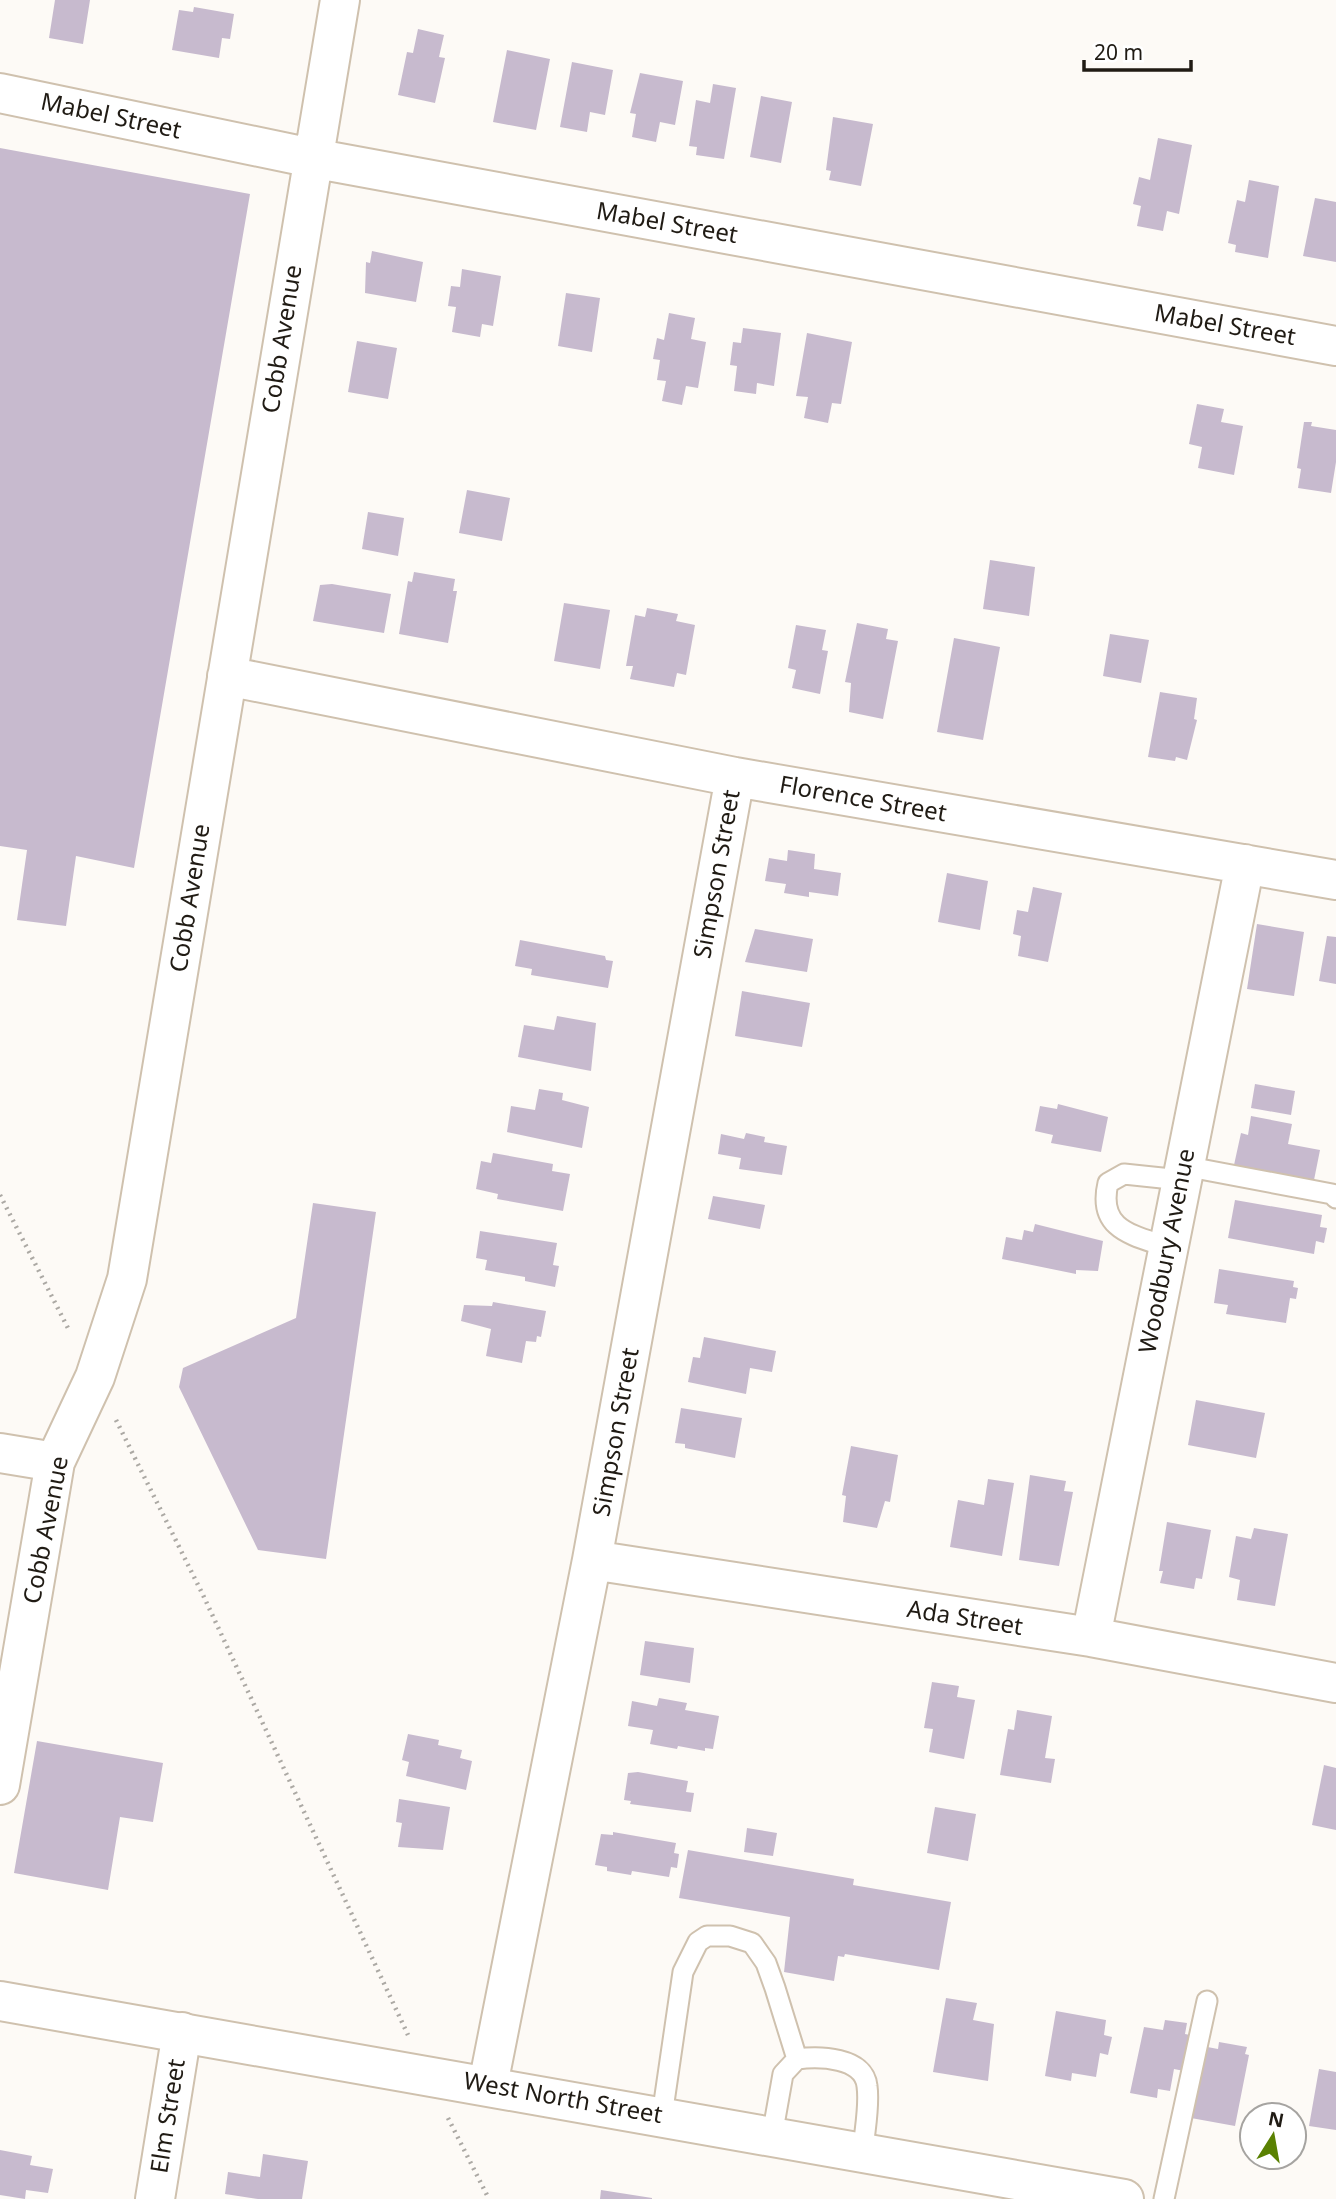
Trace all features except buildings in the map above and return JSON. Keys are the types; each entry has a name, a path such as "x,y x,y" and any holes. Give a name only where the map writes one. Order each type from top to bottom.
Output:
{"street":[{"name":"Cobb Avenue","path":"0,1784 55,1462 95,1377 127,1279 340,0"},
{"name":"Mabel Street","path":"0,93 312,158 1336,346"},
{"name":"Florence Street","path":"227,676 735,777 1336,880"},
{"name":"Simpson Street","path":"488,2085 592,1560 735,777"},
{"name":"Woodbury Avenue","path":"1091,1637 1245,864"},
{"path":"0,1453 55,1462"},
{"name":"Ada Street","path":"592,1560 1091,1637 1336,1683"},
{"name":"West North Street","path":"0,2001 1124,2199"},
{"name":"Elm Street","path":"155,2199 182,2032"}],"lane":[{"path":"1167,1247 1119,1229 1108,1214 1105,1197 1108,1183 1124,1174 1182,1173 1332,1194 1336,1198"},
{"path":"662,2116 684,1972 698,1942 707,1936 730,1936 752,1943 771,1976 797,2059"},
{"path":"1164,2199 1207,2001"},
{"path":"772,2136 783,2074 797,2059 816,2056 856,2068 868,2084 863,2152"}],"path":[{"path":"0,1195 95,1377 214,1620 426,2074 489,2199"}]}
